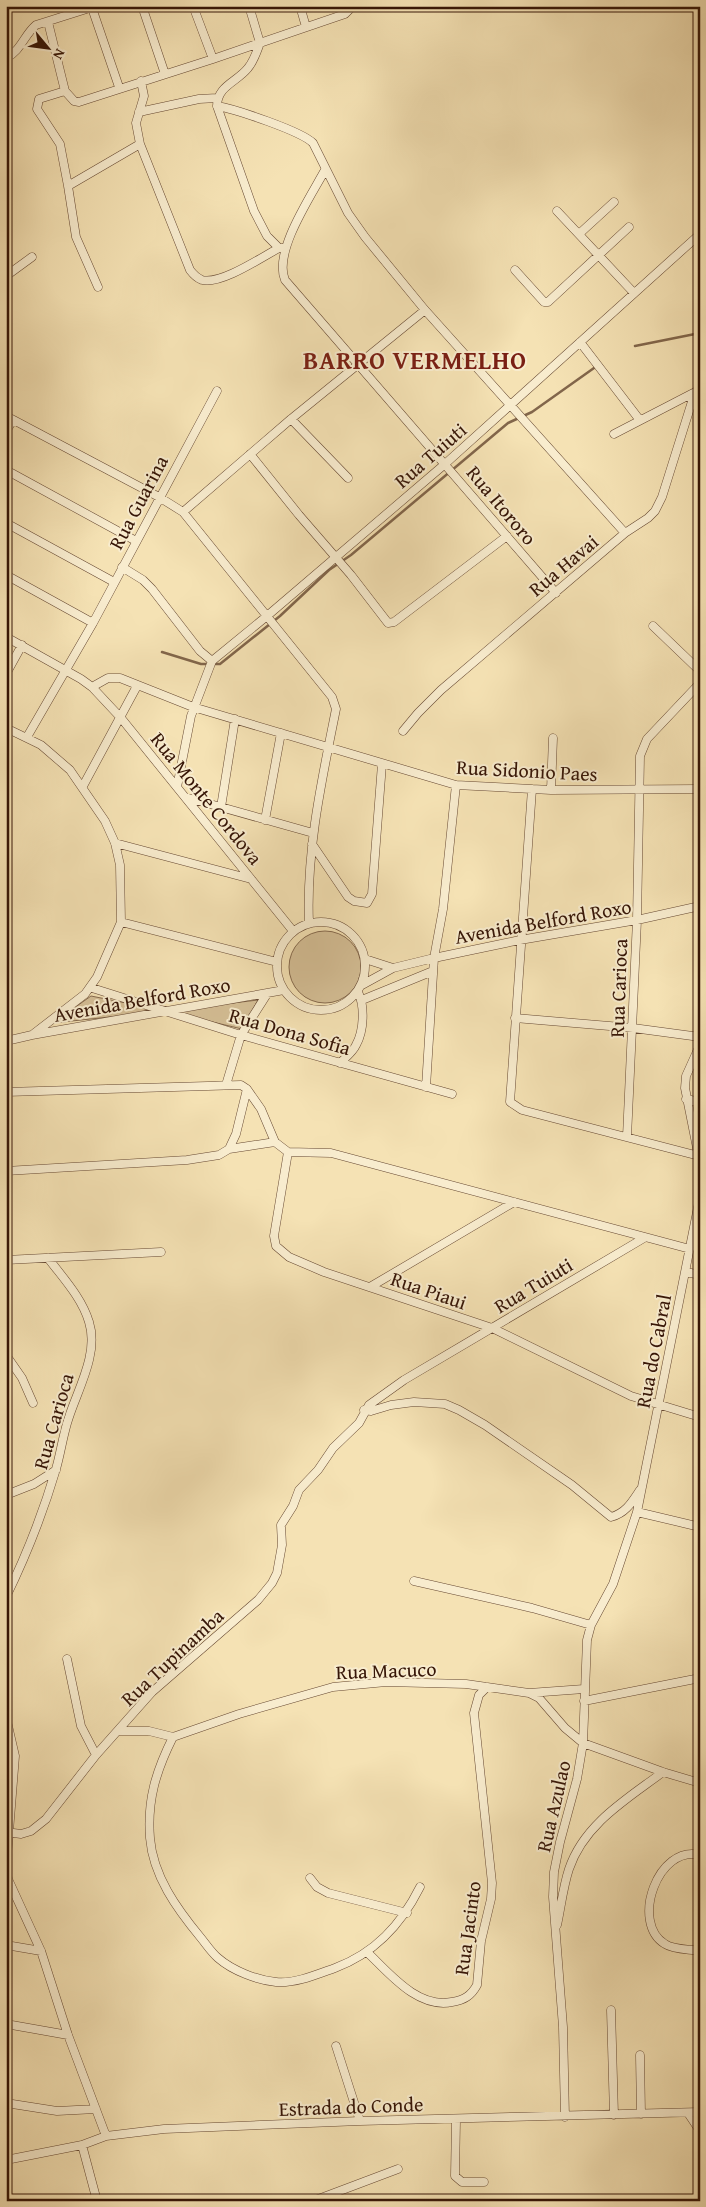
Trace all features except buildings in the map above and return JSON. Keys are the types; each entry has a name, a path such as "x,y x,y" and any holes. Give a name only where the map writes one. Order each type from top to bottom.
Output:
{"street":[{"path":"142,6 165,74"},
{"path":"193,6 213,59"},
{"path":"141,81 144,96 136,123 140,144 190,270 196,277 203,280 212,280 282,248 267,236 254,211 217,102 225,88 249,68 260,43 249,6"},
{"path":"300,6 306,27"},
{"path":"48,22 66,91 74,101 79,102 345,14 353,6"},
{"path":"6,58 18,50 30,31 36,26 94,7 119,88"},
{"path":"66,91 44,96 40,99 37,109 60,144 76,237 98,286"},
{"path":"139,112 199,99 217,102 309,139 319,152 325,170 348,213 365,237 425,310 625,533"},
{"path":"68,186 140,144"},
{"name":"Rua Itororo","path":"325,170 282,248 281,264 285,280 358,362 556,593"},
{"path":"579,234 614,202"},
{"path":"557,211 634,293"},
{"path":"515,270 544,302 548,302 629,227"},
{"name":"Rua Tuiuti","path":"210,664 340,561 700,234"},
{"path":"6,276 32,257"},
{"path":"183,512 358,362 425,310"},
{"path":"580,342 639,419"},
{"name":"Rua Guarina","path":"210,664 152,589 143,580 122,567 217,391"},
{"path":"614,434 639,419 697,391"},
{"name":"Rua Havai","path":"403,731 441,690 503,635 556,593 625,533 648,518 655,511 662,497 697,391"},
{"path":"6,431 10,418 159,497 183,512 335,702 336,708 313,833 309,923"},
{"path":"290,419 348,478"},
{"path":"250,454 299,516 340,561 388,624 394,622 507,536"},
{"path":"6,470 136,541"},
{"path":"6,523 114,582"},
{"path":"27,737 93,623 122,567"},
{"path":"6,575 93,623"},
{"path":"653,626 700,671"},
{"name":"Rua Monte Cordova","path":"6,637 67,669 92,687 121,718 293,931"},
{"path":"6,674 22,645"},
{"path":"176,787 194,707 210,664"},
{"name":"Rua Sidonio Paes","path":"92,687 108,678 114,678 235,720 456,785 551,790 700,788"},
{"name":"Rua Carioca","path":"627,1137 637,920 638,790 641,750 647,739 700,683"},
{"path":"83,786 137,686"},
{"path":"221,807 235,720"},
{"path":"6,728 27,737 57,757 83,786 105,821 115,843 122,884 121,922 115,940 92,988 32,1035"},
{"path":"265,820 281,733"},
{"path":"551,790 553,738"},
{"path":"312,844 348,897 354,901 367,903 372,894 382,764"},
{"path":"426,1087 434,958 443,909 456,785"},
{"path":"532,789 509,1100 522,1110 627,1137 699,1160 686,1099 686,1076 700,1045"},
{"path":"185,797 313,833"},
{"path":"115,843 251,879"},
{"name":"Avenida Belford Roxo","path":"6,1041 284,990 298,1004 316,1010 329,1010 342,1006 360,989 393,968 520,940 637,920 700,906"},
{"path":"284,990 278,976 277,962 285,940 293,931 309,923 321,921 345,928 354,936 361,946 365,959 360,989 362,1000 360,1034 356,1046 340,1063"},
{"path":"121,922 277,962"},
{"path":"365,959 393,968"},
{"path":"362,1000 433,972"},
{"name":"Rua Dona Sofia","path":"92,988 170,1011 241,1035 452,1094"},
{"path":"226,1085 241,1035 267,994"},
{"path":"514,1018 633,1028 700,1036"},
{"path":"6,1092 241,1085 247,1089 260,1109 275,1142 288,1152 320,1151 331,1153 690,1249"},
{"path":"229,1150 236,1134 247,1089"},
{"path":"686,1099 700,1102"},
{"path":"6,1170 187,1160 219,1155 229,1150 275,1142"},
{"name":"Rua Piaui","path":"288,1152 274,1236 276,1246 289,1257 370,1287 492,1328 631,1396 700,1418"},
{"name":"Rua do Cabral","path":"637,1512 700,1197"},
{"path":"370,1287 514,1202"},
{"name":"Rua Tuiuti","path":"281,1525 299,1490 318,1470 333,1448 359,1423 364,1410 376,1398 644,1238"},
{"path":"6,1260 161,1252"},
{"name":"Rua Carioca","path":"6,1597 42,1513 56,1470 68,1420 88,1362 91,1346 90,1323 81,1302 48,1258"},
{"path":"686,1272 700,1275"},
{"path":"6,1354 22,1378 33,1403"},
{"path":"364,1410 374,1411 391,1405 414,1402 445,1404 459,1410 485,1425 572,1485 611,1517 622,1513 630,1505 643,1485"},
{"path":"6,1495 34,1484 56,1470"},
{"path":"637,1512 700,1527"},
{"name":"Rua Azulao","path":"564,2117 563,2027 553,1911 554,1872 577,1779 583,1743 585,1652 591,1626 613,1584 637,1512"},
{"name":"Rua Tupinamba","path":"8,1832 21,1834 31,1831 46,1819 96,1756 152,1692 243,1613 272,1583 281,1562 281,1525"},
{"path":"414,1581 532,1608 591,1626"},
{"path":"67,1659 81,1726 96,1756"},
{"path":"584,1701 700,1678"},
{"name":"Rua Macuco","path":"173,1737 239,1714 333,1687 386,1682 466,1684 529,1693 584,1689"},
{"name":"Rua Jacinto","path":"368,1952 402,1985 426,2001 449,2003 464,2000 477,1985 481,1941 491,1899 492,1883 474,1712 479,1695 487,1687"},
{"path":"529,1693 538,1698 565,1728 583,1743 663,1772 700,1783"},
{"path":"6,1717 15,1756 6,1869 11,1889 41,1951 68,2035 106,2136"},
{"path":"118,1731 149,1731 173,1737 161,1762 152,1790 150,1838 155,1866 164,1885 188,1922 217,1958 243,1972 277,1982 292,1981 324,1972 368,1952 391,1932 407,1913 420,1887"},
{"path":"555,1934 569,1869 589,1831 634,1792 663,1772"},
{"path":"700,1855 688,1853 670,1860 653,1890 649,1911 653,1931 658,1939 667,1946 700,1951"},
{"path":"310,1878 318,1887 328,1893 407,1913"},
{"path":"6,1945 41,1951"},
{"path":"611,2010 614,2115"},
{"path":"6,2024 68,2035"},
{"path":"336,2046 360,2121"},
{"path":"640,2055 641,2114"},
{"path":"6,2104 57,2111 96,2109"},
{"name":"Estrada do Conde","path":"6,2160 82,2145 106,2136 164,2128 700,2112"},
{"path":"688,2113 700,2131"},
{"path":"456,2120 455,2176 462,2182 484,2182"},
{"path":"82,2145 97,2201"},
{"path":"313,2201 398,2169"}],"shaded area":[{"path":"318,931 332,931 351,941 361,960 361,974 351,993 332,1003 318,1003 299,993 289,974 289,960 299,941"},
{"path":"91,996 166,1011 53,1023"},
{"path":"258,1000 242,1029 166,1011"}],"waterway":[{"path":"635,346 700,333"},
{"path":"214,664 220,664 280,616 329,570 351,555 508,423 532,412 594,368"},
{"path":"162,652 201,664 208,664"}],"district":[{"name":"BARRO VERMELHO","path":"415,360"}]}
